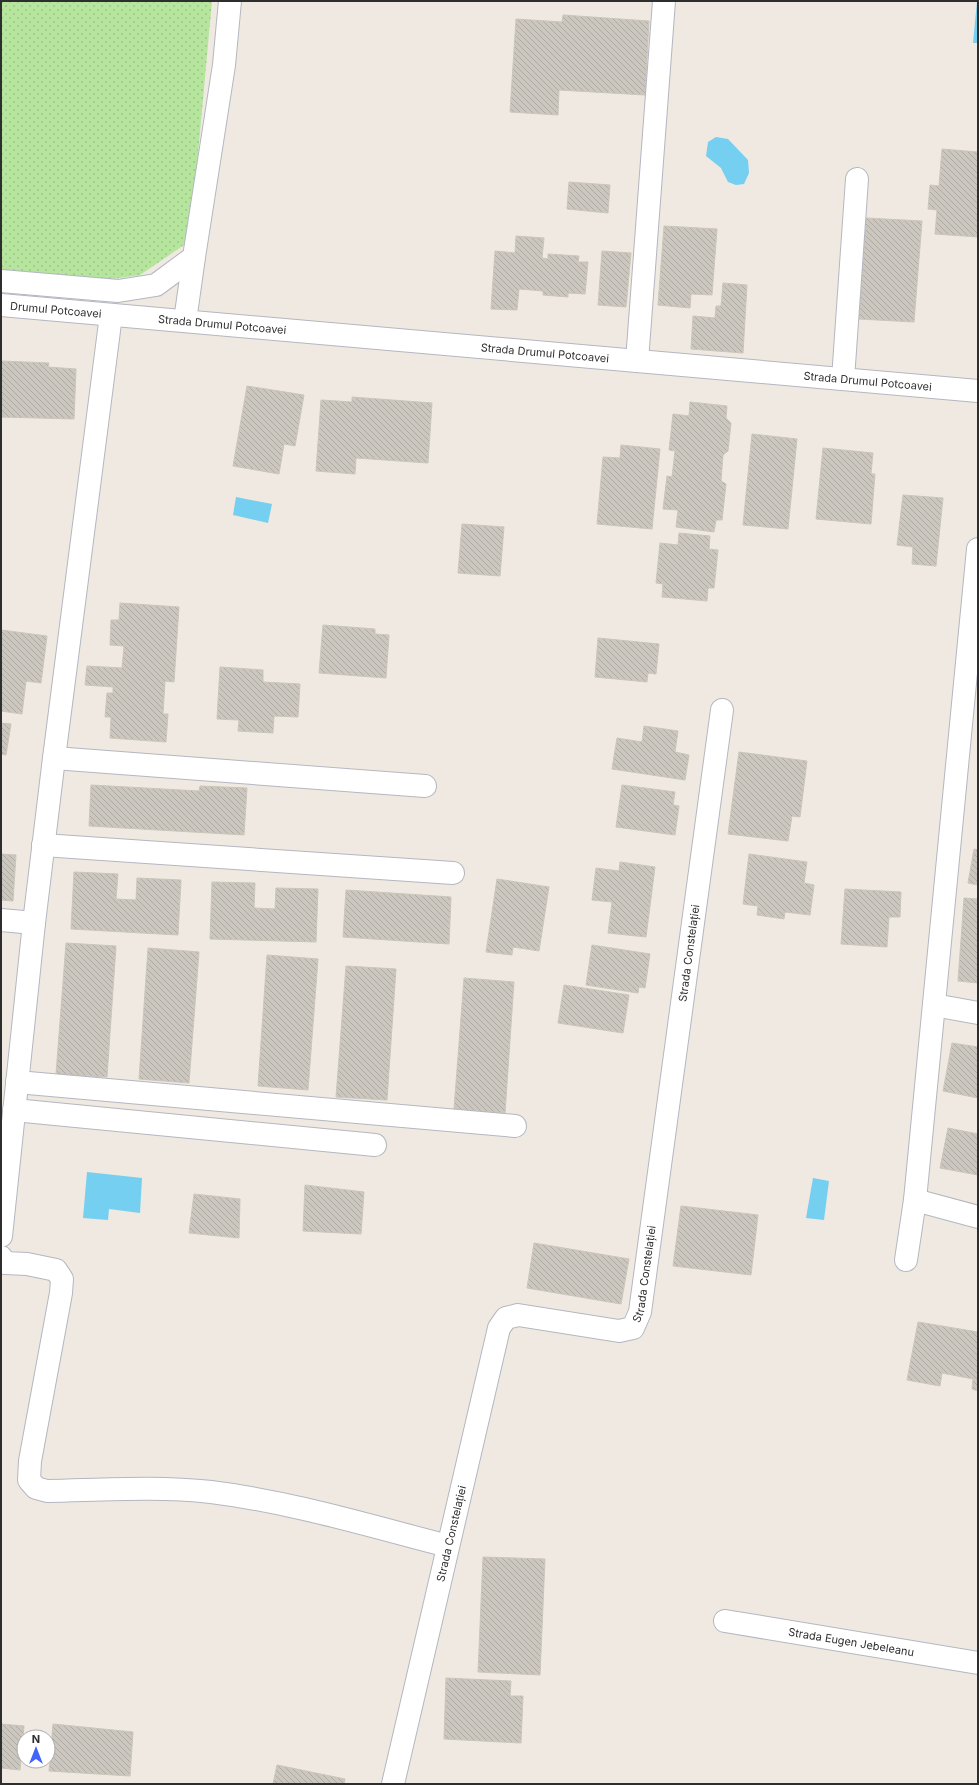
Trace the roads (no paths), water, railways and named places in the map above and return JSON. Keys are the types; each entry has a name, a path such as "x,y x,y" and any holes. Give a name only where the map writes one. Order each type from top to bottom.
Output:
{"street":[{"path":"185,321 224,65 230,1"},
{"path":"638,361 664,1"},
{"path":"843,379 857,179"},
{"path":"1,280 118,291 156,285 194,257"},
{"name":"Drumul Potcoavei","path":"1,305 111,315"},
{"path":"1,1236 43,845 111,315"},
{"name":"Strada Drumul Potcoavei","path":"111,315 978,391"},
{"path":"906,1260 915,1200 978,549"},
{"name":"Strada Constelației","path":"392,1784 499,1328 506,1318 518,1315 619,1331 632,1328 640,1312 722,710"},
{"path":"54,758 425,786"},
{"path":"43,845 453,873"},
{"path":"1,920 34,923"},
{"path":"934,1005 978,1013"},
{"path":"17,1082 515,1126"},
{"path":"14,1110 375,1145"},
{"path":"915,1200 978,1217"},
{"path":"1,1257 5,1263 27,1264 56,1270 62,1279 61,1293 30,1461 29,1480 36,1488 47,1491 149,1490 211,1492 297,1507 448,1546"},
{"name":"Strada Eugen Jebeleanu","path":"725,1621 978,1663"}],"water":[{"path":"977,1 978,43 973,43"},
{"path":"716,137 728,139 748,160 749,173 744,184 736,185 728,182 721,168 706,156 708,142"},
{"path":"236,497 272,504 268,523 233,515"},
{"path":"87,1172 142,1178 140,1213 109,1209 108,1220 83,1218"},
{"path":"813,1178 829,1181 824,1220 806,1218"}]}
